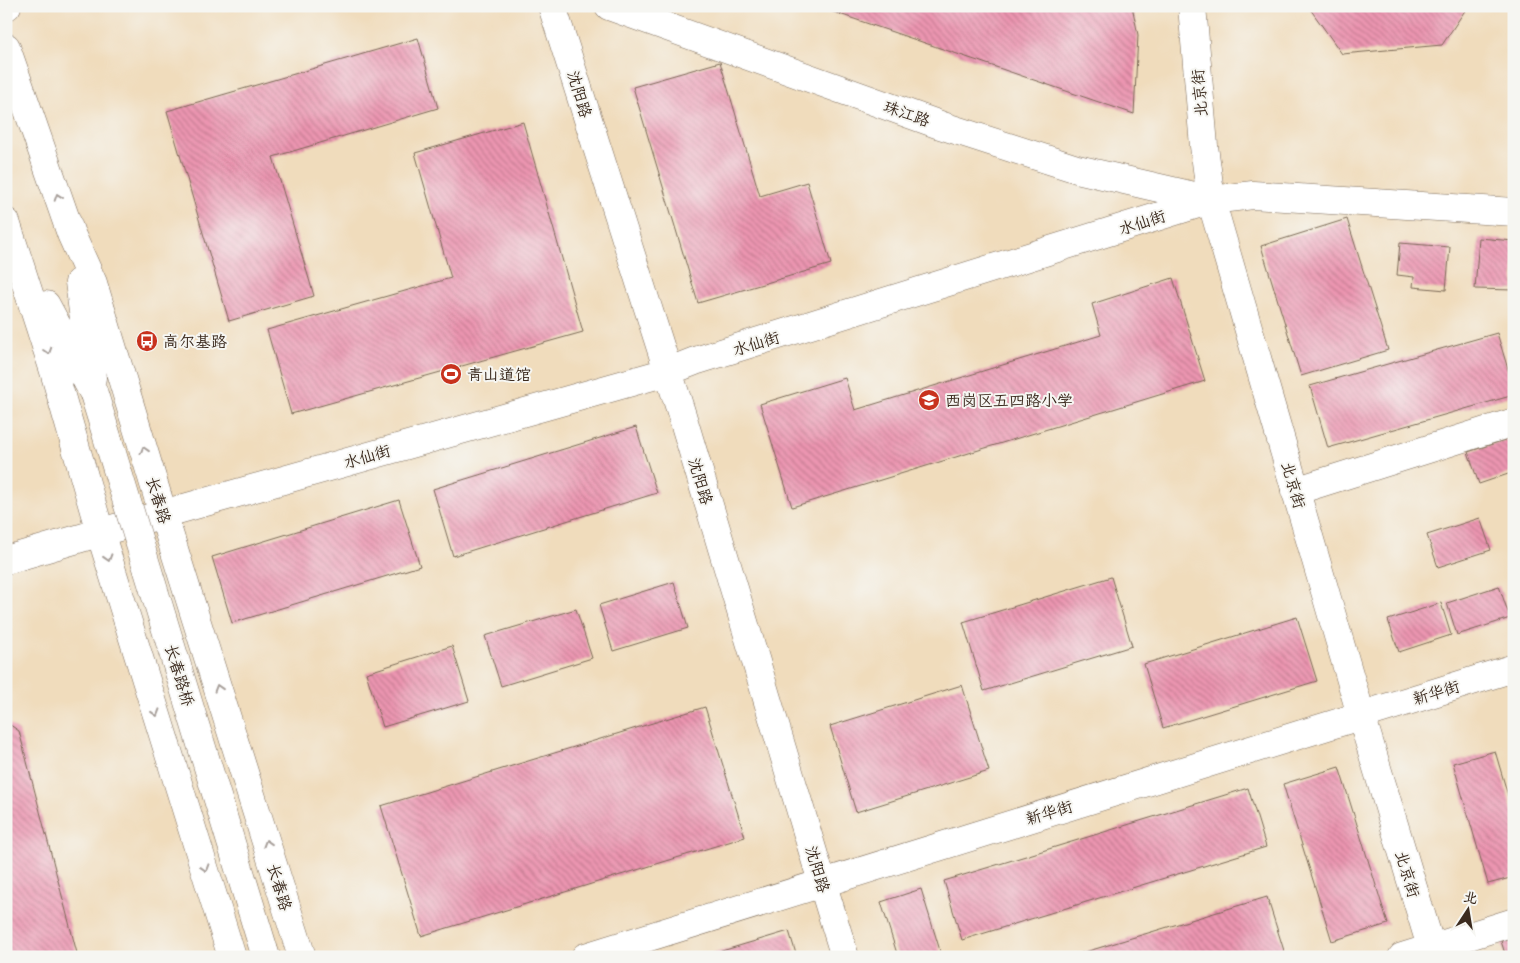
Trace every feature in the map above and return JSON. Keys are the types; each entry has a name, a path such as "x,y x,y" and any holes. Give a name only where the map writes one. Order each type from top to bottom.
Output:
{"street":[{"name":"沈阳路","path":"552,6 682,415 846,957"},
{"name":"珠江路","path":"609,6 940,124 1077,169 1211,200"},
{"name":"北京街","path":"1192,6 1204,146 1211,200 1432,952"},
{"name":"长春路","path":"6,47 71,234 93,282 163,514 302,957"},
{"name":"水仙街","path":"6,560 667,372 1211,200 1253,195 1514,212"},
{"path":"6,222 53,368 100,532 232,957"},
{"path":"71,234 94,394"},
{"path":"16,252 94,394"},
{"name":"长春路桥","path":"94,394 266,957"},
{"path":"1295,491 1514,422"},
{"name":"新华街","path":"585,957 1514,668"},
{"path":"1402,957 1432,952 1514,922"}],"building":[{"path":"816,6 1132,6 1138,35 1134,114"},
{"path":"1308,6 1468,6 1442,45 1342,54"},
{"path":"418,38 438,108 273,157 314,296 229,321 167,111"},
{"path":"720,62 760,196 807,182 831,264 698,303 633,87"},
{"path":"523,122 583,332 291,414 267,330 451,278 415,153"},
{"path":"1347,219 1388,350 1301,376 1261,246"},
{"path":"1479,238 1514,241 1514,290 1475,289"},
{"path":"1400,243 1450,247 1446,290 1413,287 1414,277 1397,275"},
{"path":"1173,278 1205,381 792,507 760,404 845,378 855,410 1101,335 1092,304"},
{"path":"1497,333 1514,389 1514,395 1328,448 1310,386"},
{"path":"636,427 657,493 453,556 433,489"},
{"path":"1514,437 1514,472 1479,484 1468,452"},
{"path":"399,500 420,566 232,623 212,557"},
{"path":"1480,518 1491,550 1438,567 1427,535"},
{"path":"1111,577 1132,646 984,691 963,622"},
{"path":"674,582 688,628 613,651 599,605"},
{"path":"1499,586 1510,618 1457,635 1447,603"},
{"path":"1441,603 1451,635 1399,652 1388,620"},
{"path":"576,609 592,658 501,686 485,636"},
{"path":"1297,617 1317,681 1163,728 1144,664"},
{"path":"452,646 469,701 383,727 366,673"},
{"path":"962,685 989,771 856,812 830,726"},
{"path":"705,707 745,837 421,936 381,806"},
{"path":"6,722 19,731 78,957 6,957"},
{"path":"1495,751 1514,816 1514,877 1488,884 1453,763"},
{"path":"1339,767 1388,924 1332,941 1283,784"},
{"path":"1248,788 1266,847 962,940 944,881"},
{"path":"921,889 942,957 898,957 881,902"},
{"path":"1267,897 1286,957 1072,957 1072,956"},
{"path":"789,931 797,957 705,957 705,956"},
{"path":"1514,938 1514,957 1506,957 1501,941"}],"place":[{"name":"高尔基路","path":"147,341"},
{"name":"青山道馆","path":"451,374"},
{"name":"西岗区五四路小学","path":"929,400"}]}
